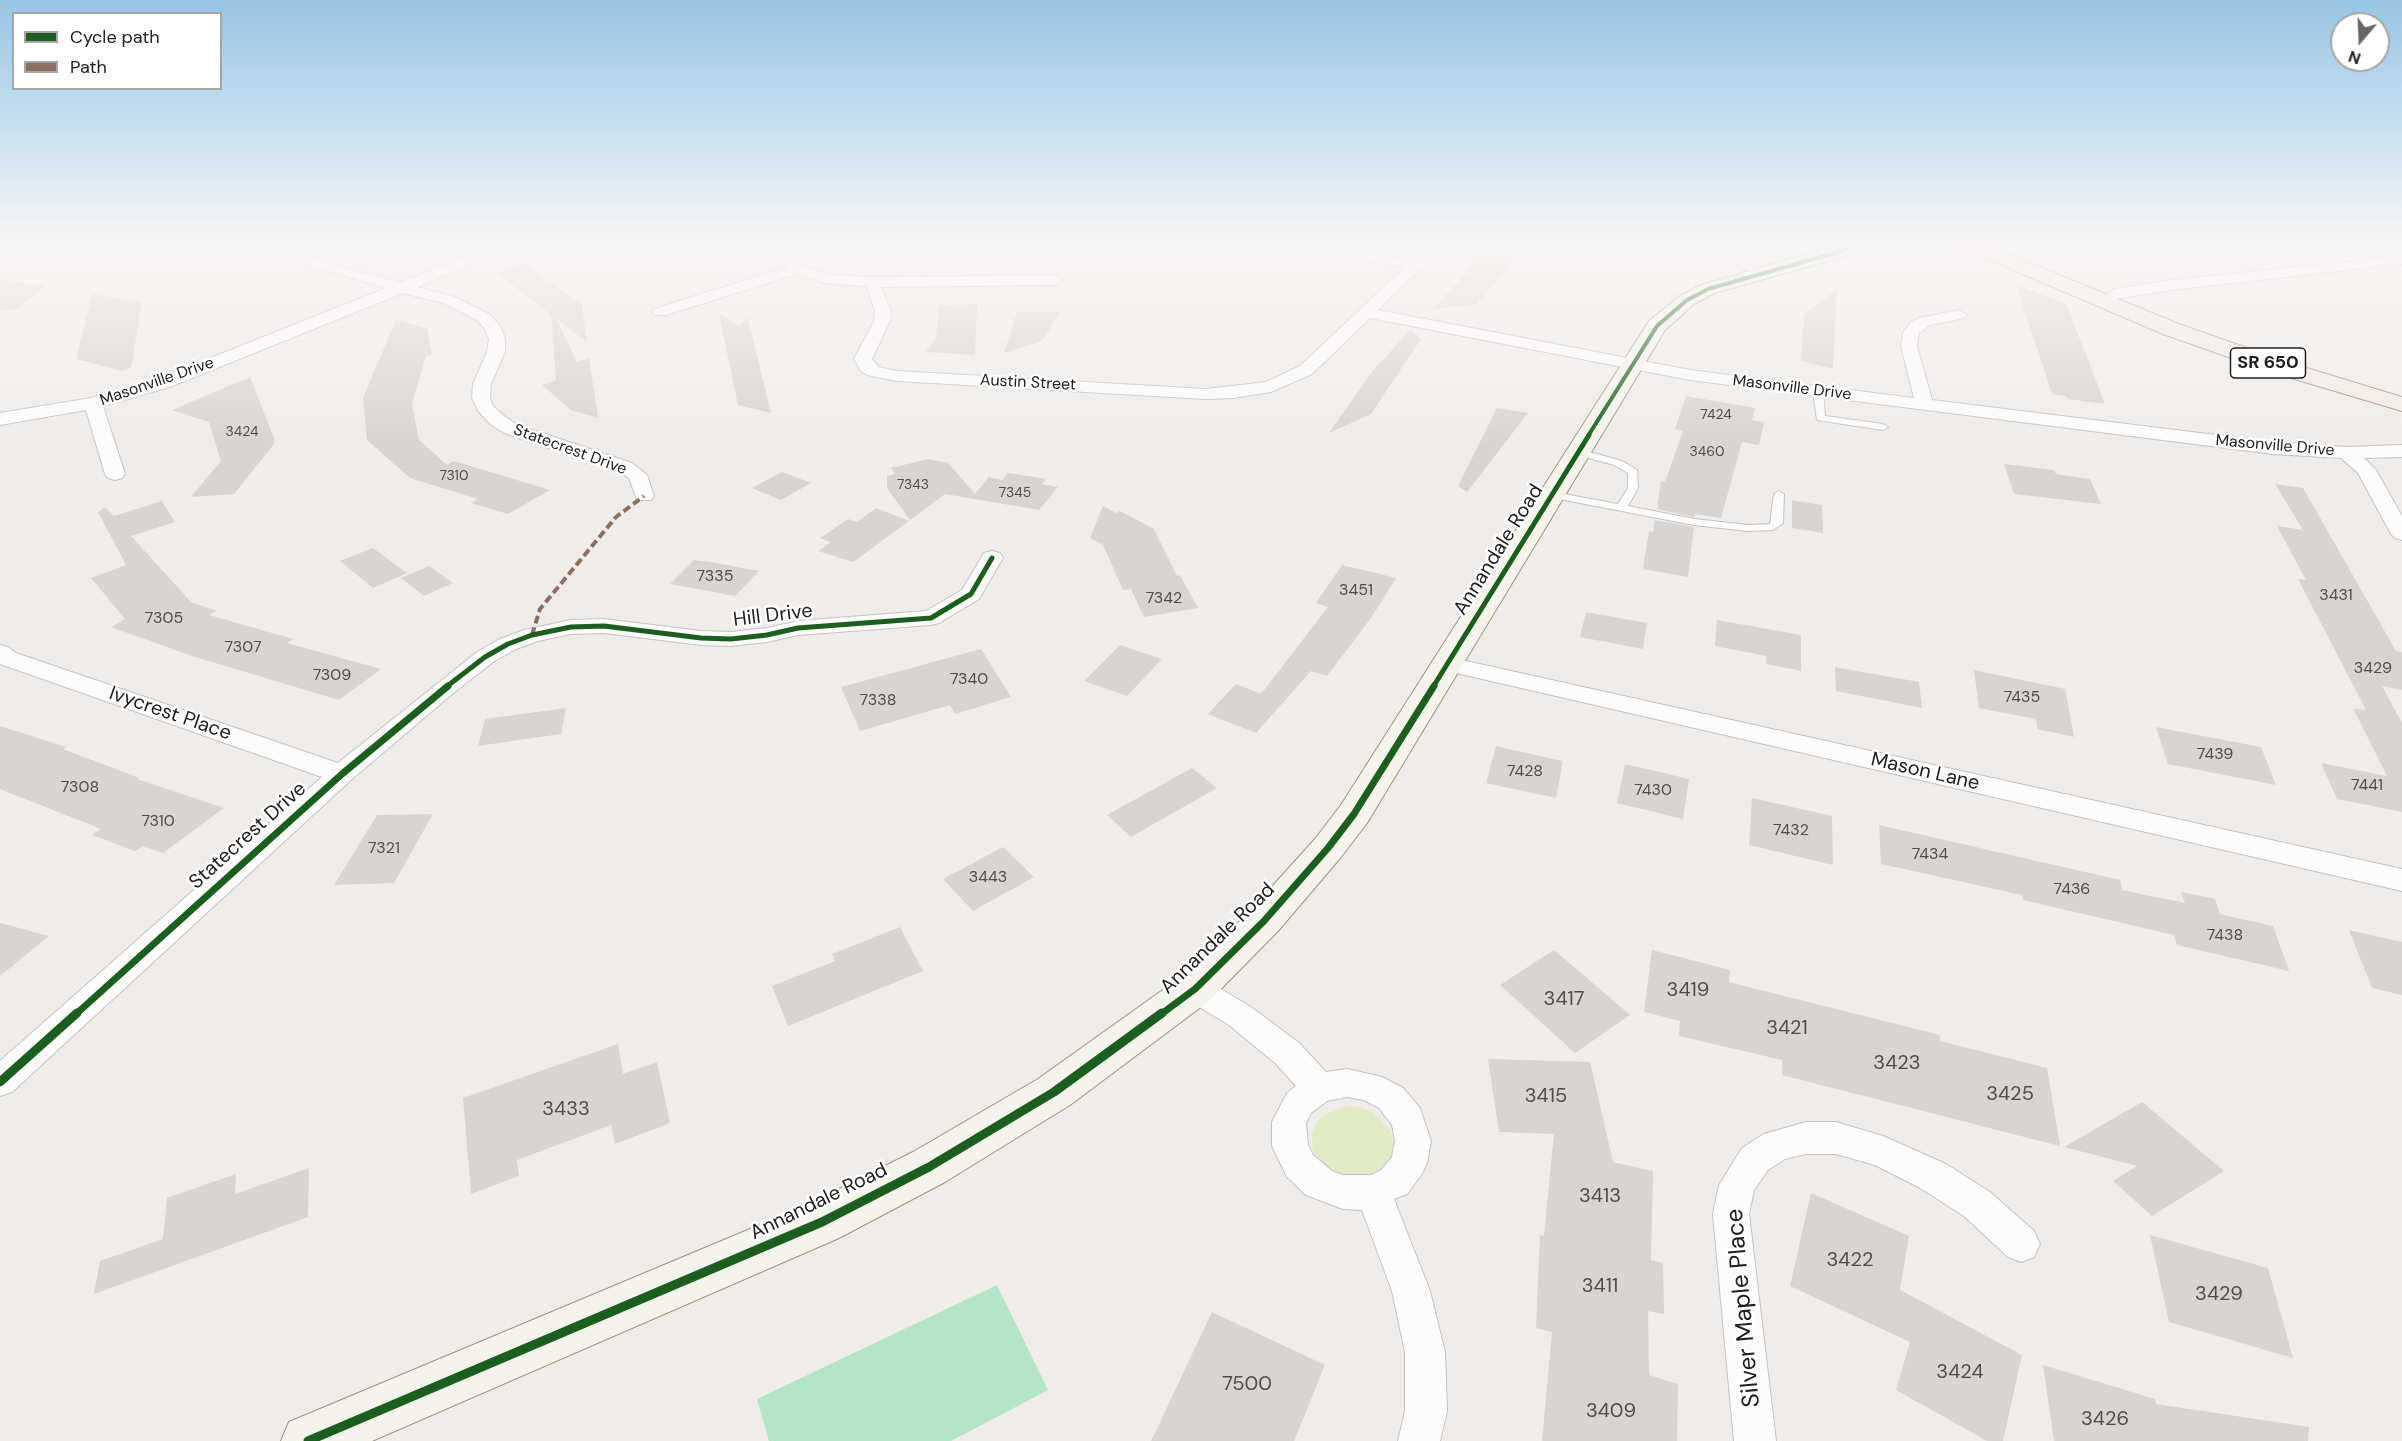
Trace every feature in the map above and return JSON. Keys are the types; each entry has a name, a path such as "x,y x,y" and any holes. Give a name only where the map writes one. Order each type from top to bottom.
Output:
{"main road":[{"name":"Annandale Road","path":"308,1441 822,1222 929,1167 1054,1092 1195,989 1264,921 1328,848 1371,787 1657,326 1671,311"},
{"name":"SR 650","path":"2129,311 2171,329 2279,367 2402,404"},
{"name":"SR 650","path":"2161,311 2297,362 2366,392"}],"street":[{"name":"Masonville Drive","path":"0,419 93,404 164,383 341,311"},
{"name":"Statecrest Drive","path":"473,311 493,327 497,339 496,352 482,384 481,398 485,408 496,420 536,438 625,467 637,476 644,496"},
{"name":"Austin Street","path":"883,311 882,321 862,359 873,371 897,376 1206,394 1252,391 1278,384 1306,370 1366,312"},
{"name":"Masonville Drive","path":"1366,312 1632,366 2261,447 2346,453 2400,452"},
{"path":"1924,403 1909,346 1911,333 1916,326 1925,321 1959,315"},
{"path":"93,404 115,474"},
{"path":"2346,453 2366,470 2402,534"},
{"name":"Hill Drive","path":"532,635 571,627 604,626 701,638 731,639 768,635 798,628 931,618 971,594 993,558"},
{"name":"Statecrest Drive","path":"0,1082 342,774 485,657 532,635"},
{"name":"Ivycrest Place","path":"0,652 7,658 342,774"},
{"name":"Mason Lane","path":"1448,664 2402,880"},
{"path":"1195,989 1240,1016 1287,1053 1319,1088"},
{"path":"1347,1083 1370,1087 1391,1098 1408,1119 1413,1141 1409,1163 1394,1182 1373,1191 1343,1192 1318,1183 1300,1166 1290,1146 1289,1122 1299,1103 1319,1088 1347,1083"},
{"name":"Silver Maple Place","path":"1755,1441 1731,1214 1737,1185 1755,1159 1776,1145 1806,1138 1836,1138 1884,1152 1933,1176 1977,1204 2021,1244"},
{"path":"1373,1191 1411,1291 1425,1352 1426,1411 1419,1441"}],"lane":[{"path":"1818,391 1820,418 1884,427"},
{"path":"1579,452 1618,463 1633,472 1633,488 1621,509"},
{"path":"1552,495 1694,522 1748,528 1773,526 1778,523 1779,494"}],"green space":[{"path":"1345,1106 1359,1107 1372,1112 1390,1130 1394,1142 1393,1154 1388,1164 1378,1173 1366,1178 1339,1175 1318,1159 1313,1148 1312,1136 1315,1125 1322,1116"},
{"path":"997,1285 1048,1390 951,1441 769,1441 757,1399"}],"building":[{"path":"88,311 140,311 131,367 122,371 76,359"},
{"path":"546,311 583,311 587,342 556,319 577,362 589,358 598,418 571,410 542,385 556,380 551,315"},
{"path":"938,311 977,311 975,355 926,352 936,338"},
{"path":"1809,311 1836,311 1833,369 1801,361 1804,315"},
{"path":"2025,311 2069,311 2105,404 2067,399 2066,396 2052,394"},
{"path":"1017,312 1060,312 1042,341 1004,353"},
{"path":"719,314 739,325 748,318 771,413 738,405"},
{"path":"396,320 427,328 432,355 426,356 412,404 419,440 447,465 454,461 550,490 508,514 471,503 478,499 410,478 367,440 363,398"},
{"path":"1410,330 1421,339 1371,414 1329,433 1371,373"},
{"path":"250,377 274,438 274,444 234,494 191,497 221,461 209,422 172,410"},
{"path":"1686,396 1755,408 1752,420 1764,422 1759,445 1742,442 1721,518 1695,514 1694,517 1657,509 1661,481 1665,482 1683,431 1675,429"},
{"path":"1497,408 1528,413 1467,492 1458,486"},
{"path":"928,459 948,463 975,494 989,477 1002,480 1008,473 1046,479 1042,484 1058,487 1039,510 945,494 910,520 887,488 887,476 895,474 891,468"},
{"path":"2004,464 2054,470 2056,474 2090,479 2101,504 2014,494"},
{"path":"782,472 811,483 781,500 752,488"},
{"path":"2275,484 2303,488 2396,651 2402,652 2402,690 2382,686 2402,723 2402,812 2337,799 2321,763 2387,776 2353,708 2366,710 2298,579 2306,580 2277,526 2303,530"},
{"path":"1792,500 1822,505 1823,533 1792,528"},
{"path":"162,501 175,522 131,536 191,602 217,611 209,615 293,639 287,643 381,669 339,700 192,656 111,627 125,619 91,578 126,565 98,512 105,507 114,516"},
{"path":"1103,506 1116,513 1120,511 1154,529 1177,576 1180,575 1198,608 1144,617 1131,589 1123,590 1103,545 1090,538"},
{"path":"876,508 909,521 853,562 818,551 831,542 820,538 848,519 857,522"},
{"path":"1655,520 1694,527 1688,577 1643,569 1649,531 1653,532"},
{"path":"373,548 407,573 373,588 340,561"},
{"path":"694,560 759,571 735,596 670,584"},
{"path":"1342,565 1396,578 1371,618 1327,676 1311,671 1256,733 1208,714 1236,684 1261,694 1328,607 1316,603"},
{"path":"429,566 453,583 424,596 401,578"},
{"path":"1586,612 1647,623 1643,649 1580,637"},
{"path":"1717,620 1801,635 1801,671 1766,664 1766,656 1715,646"},
{"path":"1120,645 1162,659 1127,696 1084,681"},
{"path":"981,649 1011,697 955,714 950,705 860,731 841,687"},
{"path":"1835,667 1919,682 1922,708 1836,691"},
{"path":"1974,670 2065,689 2074,737 2037,729 2036,719 1979,708"},
{"path":"566,708 561,734 478,746 485,719"},
{"path":"0,726 66,747 63,749 139,778 137,779 224,808 163,853 143,846 135,851 92,835 101,829 0,789"},
{"path":"2156,727 2261,747 2276,785 2168,764"},
{"path":"1496,746 1563,761 1556,798 1486,783"},
{"path":"1625,764 1689,779 1683,819 1617,803"},
{"path":"1192,768 1217,788 1131,837 1107,815"},
{"path":"1752,798 1832,816 1833,865 1749,845"},
{"path":"433,814 394,883 334,885 377,815"},
{"path":"1879,825 2120,880 2122,890 2185,903 2181,892 2215,899 2220,914 2273,926 2289,971 2177,945 2174,935 2023,900 2022,895 1881,864"},
{"path":"1003,847 1034,877 973,911 943,879"},
{"path":"0,923 49,936 0,976"},
{"path":"900,927 923,971 788,1026 772,986 835,961 832,954"},
{"path":"2349,930 2402,942 2402,995 2372,988"},
{"path":"1554,950 1630,1015 1575,1053 1500,985"},
{"path":"1652,950 1730,970 1729,982 1940,1035 1940,1041 2047,1068 2060,1146 1782,1075 1782,1060 1679,1036 1680,1021 1644,1012"},
{"path":"618,1044 623,1074 657,1062 670,1123 615,1144 611,1125 517,1160 519,1176 471,1194 463,1098"},
{"path":"1488,1059 1590,1062 1613,1162 1653,1171 1651,1260 1663,1263 1664,1314 1648,1311 1649,1375 1678,1384 1677,1441 1542,1441 1552,1332 1536,1328 1540,1235 1544,1236 1554,1134 1499,1132"},
{"path":"2142,1102 2224,1171 2152,1216 2113,1181 2137,1166 2064,1147"},
{"path":"309,1168 308,1217 94,1294 100,1261 163,1239 167,1198 236,1174 235,1194"},
{"path":"1811,1193 1909,1236 1900,1290 2022,1355 2003,1441 1987,1441 1896,1390 1910,1342 1790,1286"},
{"path":"2150,1235 2268,1268 2293,1358 2169,1322"},
{"path":"1212,1312 1325,1365 1294,1441 1151,1441"},
{"path":"2043,1365 2155,1399 2156,1404 2309,1427 2308,1441 2054,1441"}],"marked path":[{"path":"532,635 540,609 616,517 644,496"}],"cycle path":[{"path":"308,1441 822,1222 929,1167 1054,1092 1195,989 1264,921 1328,848 1354,814 1657,326 1674,311"},
{"path":"0,1082 342,774 442,690 485,657 508,644 532,635 571,627 604,626 701,638 731,639 767,635 798,628 931,618 971,594 992,558"}]}
